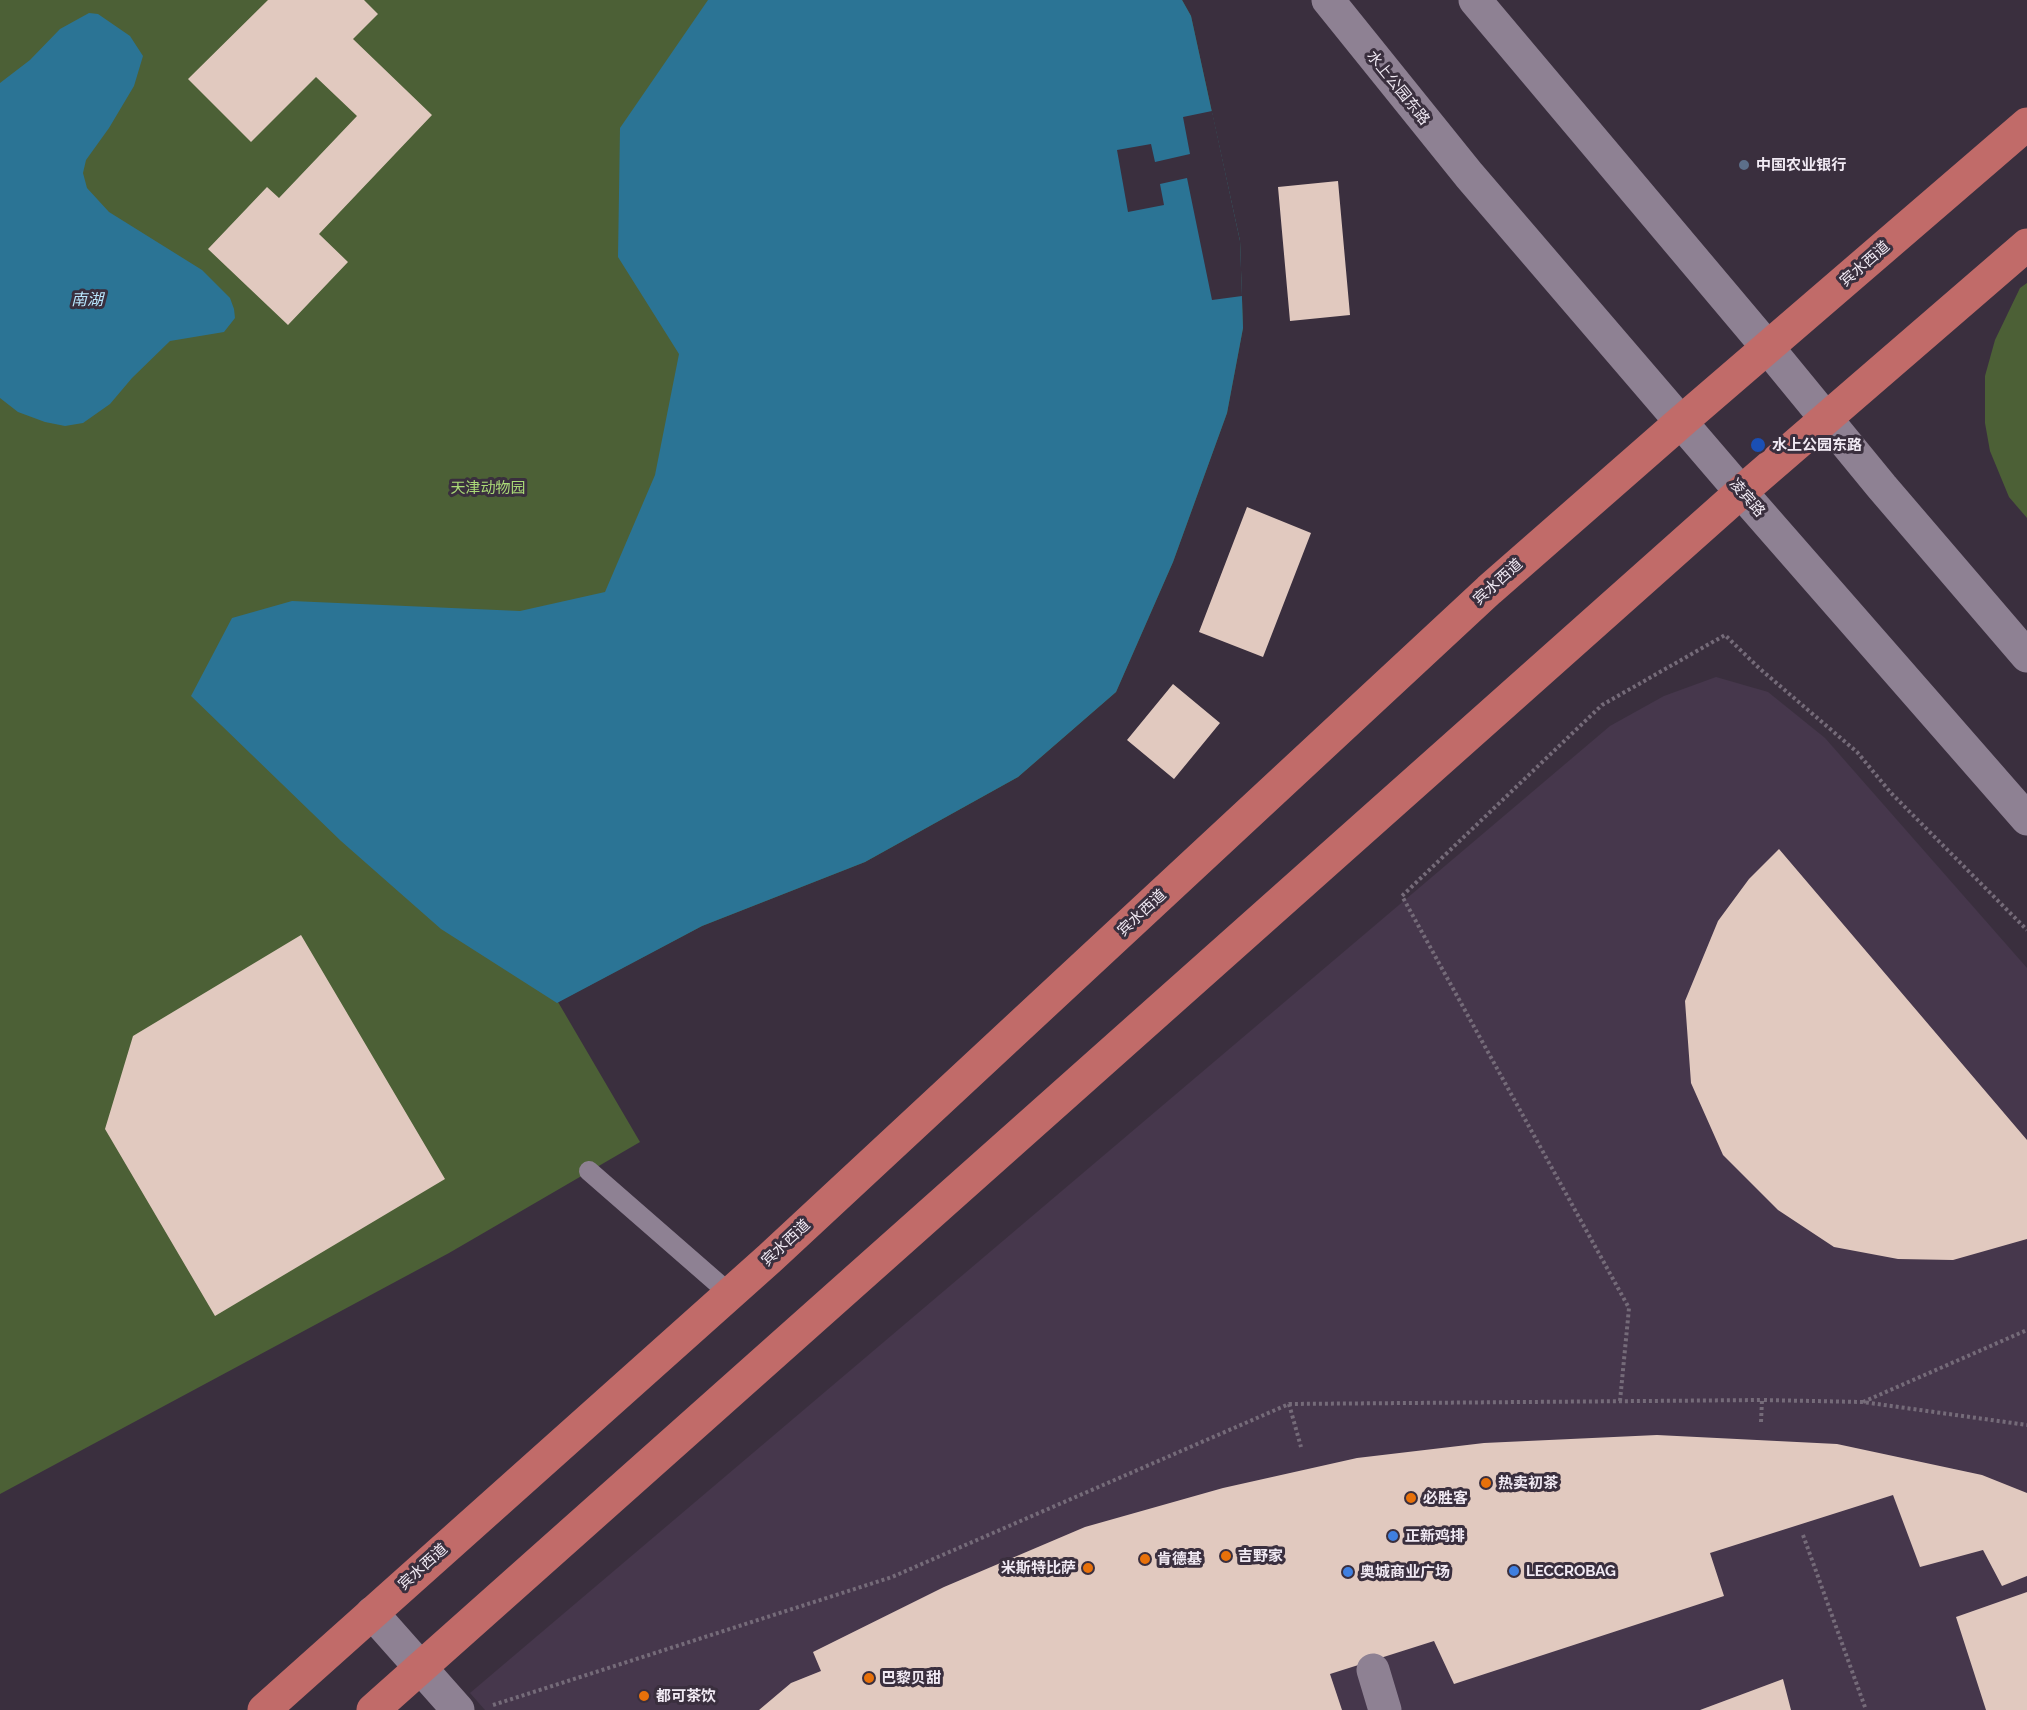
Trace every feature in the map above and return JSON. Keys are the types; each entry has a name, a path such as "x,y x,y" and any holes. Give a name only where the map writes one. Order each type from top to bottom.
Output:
{"main road":[{"name":"水上公园东路","path":"1328,0 1469,175"},
{"path":"1475,0 2027,656"},
{"name":"宾水西道","path":"264,1710 730,1294 1480,598 2027,124"},
{"name":"凌宾路","path":"1469,175 1741,492 2027,819"},
{"path":"373,1710 1741,492 2027,245"},
{"path":"372,1613 420,1667 473,1708"},
{"path":"1372,1670 1385,1710"}],"lane":[{"path":"589,1171 730,1294"}],"path":[{"path":"1620,1401 1629,1308 1402,896 1602,705 1725,635 1759,668 1857,752 1891,793 2027,930"},
{"path":"1863,1402 2027,1330"},
{"path":"1761,1422 1762,1400"},
{"path":"473,1708 892,1577 1289,1404 1762,1400 1863,1402 2027,1425"},
{"path":"1289,1404 1301,1447"},
{"path":"1803,1535 1866,1710"}],"shaded area":[{"path":"1716,677 1768,692 1825,738 2027,968 2027,1710 485,1710 470,1693 1610,726 1664,696"}],"green space":[{"name":"天津动物园","path":"0,0 1182,0 1191,16 1240,241 1243,328 1227,413 1173,562 1116,692 1018,777 865,862 702,926 558,1002 640,1142 449,1253 0,1494"},
{"path":"2027,283 2027,518 2009,497 1990,451 1985,423 1985,376 1995,340 2020,288"}],"water":[{"path":"708,0 1182,0 1191,16 1240,241 1243,328 1227,413 1173,562 1116,692 1018,777 865,862 702,926 557,1003 441,929 341,841 191,696 232,618 292,601 520,611 605,592 655,475 679,354 618,257 620,128"},
{"name":"南湖","path":"89,13 98,14 130,36 143,56 134,86 109,128 86,160 83,173 87,188 109,212 202,270 230,298 235,318 224,332 170,341 132,378 110,404 83,423 65,426 45,422 18,412 0,398 0,83 30,60 60,29"}],"pier":[{"path":"1212,111 1240,241 1242,296 1212,300 1187,178 1160,184 1164,205 1128,212 1117,150 1151,144 1155,162 1190,154 1183,117"}],"building":[{"path":"268,0 364,0 378,14 353,39 432,115 319,234 348,262 288,325 208,249 267,187 279,198 357,116 316,77 251,142 188,79"},
{"path":"1338,181 1350,315 1290,321 1278,187"},
{"path":"1247,507 1311,533 1263,657 1199,632"},
{"path":"1173,684 1220,723 1174,779 1127,740"},
{"path":"1779,849 2027,1140 2027,1239 1953,1260 1898,1259 1834,1247 1778,1210 1723,1155 1691,1083 1685,1001 1718,921 1749,879"},
{"path":"301,935 445,1179 215,1316 105,1129 133,1036"},
{"name":"奥城商业广场","path":"1657,1435 1837,1444 1982,1475 2027,1493 2027,1576 2002,1586 1983,1550 1920,1567 1893,1495 1710,1553 1724,1596 1454,1684 1434,1641 1330,1674 1342,1710 759,1710 791,1683 821,1671 813,1652 944,1587 1085,1527 1223,1488 1357,1458 1484,1443"},
{"path":"2027,1592 2027,1710 1986,1710 1956,1617"},
{"path":"1783,1679 1791,1710 1700,1710"}],"place":[{"name":"中国农业银行","path":"1744,165"},
{"name":"水上公园东路","path":"1758,445"},
{"name":"热卖初茶","path":"1486,1483"},
{"name":"必胜客","path":"1411,1498"},
{"name":"正新鸡排","path":"1393,1536"},
{"name":"吉野家","path":"1226,1556"},
{"name":"肯德基","path":"1145,1559"},
{"name":"米斯特比萨","path":"1088,1568"},
{"name":"LECCROBAG","path":"1514,1571"},
{"name":"奥城商业广场","path":"1348,1572"},
{"name":"巴黎贝甜","path":"869,1678"},
{"name":"都可茶饮","path":"644,1696"}]}
